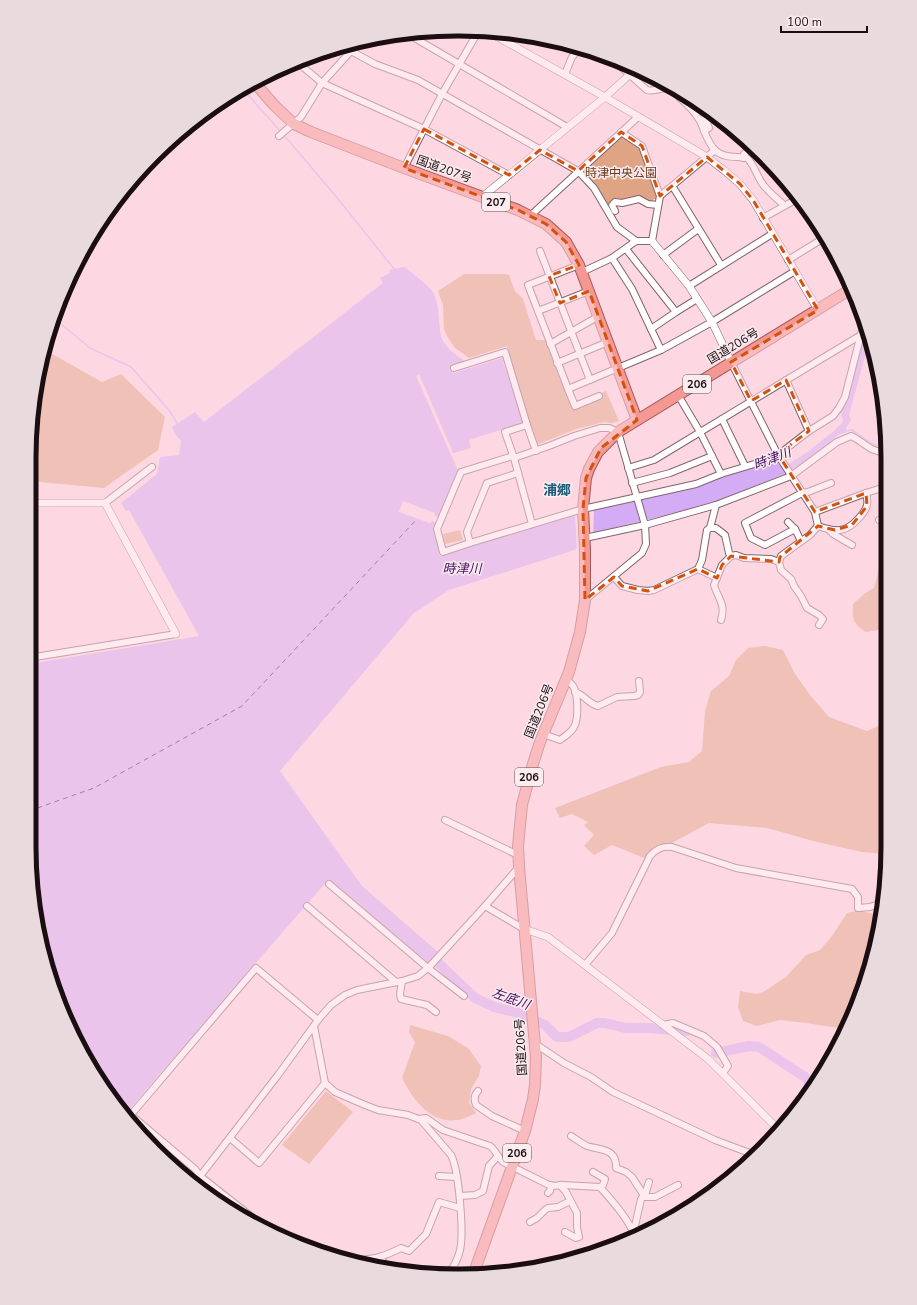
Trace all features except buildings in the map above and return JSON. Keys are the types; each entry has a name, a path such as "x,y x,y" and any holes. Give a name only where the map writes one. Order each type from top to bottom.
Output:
{"highway":[{"name":"国道207号","path":"258,87 291,126 311,132 518,210 546,224 559,234 566,242 581,268 637,420"},
{"name":"国道206号","path":"475,1268 525,1131 535,1085 534,1028 518,866 518,846 522,805 527,782 566,679 580,632 585,600 585,538 583,509 586,478 592,463 601,448 618,432 847,292"}],"street":[{"path":"404,168 442,94 475,37"},
{"path":"416,39 567,127"},
{"path":"501,39 565,74 707,157 725,171 740,184 753,200 818,310"},
{"path":"279,136 301,117 322,83 353,49"},
{"path":"351,52 375,64 418,80 578,171 594,188 617,227 636,241 652,241"},
{"path":"565,74 572,57 576,53"},
{"path":"302,66 322,83 424,129 510,175"},
{"path":"623,70 650,91 661,88"},
{"path":"482,197 605,97 629,75"},
{"path":"683,101 700,121 710,145 723,155 748,159 762,183 771,194 784,205"},
{"path":"702,113 708,128 704,130"},
{"path":"530,216 638,117"},
{"path":"621,132 642,146 660,196 652,241 689,286 712,322 778,455 815,512 818,526"},
{"path":"660,196 673,187 715,150"},
{"path":"743,158 744,154 748,151"},
{"path":"673,187 721,265"},
{"path":"615,211 612,205 615,202 622,203 639,199 648,204 658,205"},
{"path":"763,218 793,200"},
{"path":"663,254 698,229"},
{"path":"689,286 772,234"},
{"path":"788,260 820,240"},
{"path":"599,396 576,406 557,363 528,285 549,276 612,258 636,241"},
{"path":"626,249 676,312"},
{"path":"540,251 590,380"},
{"path":"612,258 632,289 661,350"},
{"path":"568,389 661,350 712,322 795,271"},
{"path":"538,311 589,291"},
{"path":"651,329 697,299"},
{"path":"550,344 599,316"},
{"path":"585,600 642,552 646,544 645,525 636,498 618,432 609,428 600,428 574,436 536,451 461,472 437,529 443,552 583,509 636,498 696,484 778,455 809,431 833,416 840,408 845,397 862,332"},
{"path":"628,468 654,460 861,335"},
{"path":"557,363 608,342"},
{"path":"454,368 506,352 536,451"},
{"path":"786,380 809,431"},
{"path":"678,395 700,432 721,474"},
{"path":"722,419 746,466"},
{"path":"527,425 505,432 532,524"},
{"path":"585,538 645,525 716,505 791,475 837,442 851,436 873,450 881,452"},
{"path":"632,483 670,473 712,456"},
{"path":"36,503 105,503 152,467"},
{"path":"470,543 467,532 486,484 518,473"},
{"path":"795,529 765,545 751,538 744,523 802,493 831,483"},
{"path":"815,512 881,488"},
{"path":"818,526 828,529 845,530 860,517 867,506 866,493"},
{"path":"36,657 176,634 105,503"},
{"path":"614,577 622,586 648,591 654,590 698,569 702,560 707,530 710,528 716,505"},
{"path":"788,522 795,529 801,541"},
{"path":"818,526 810,535 781,556 779,562 781,570 791,579 807,608 823,619 819,625"},
{"path":"710,528 716,528 725,535 731,556"},
{"path":"828,529 833,534 852,545"},
{"path":"721,620 723,606 714,585 722,565 731,556 736,555 744,558 779,562"},
{"path":"698,569 718,578"},
{"path":"544,734 560,740 572,731 576,723 577,710 575,692 573,685 566,679"},
{"path":"575,692 582,694 598,706 617,697 638,695 640,692 639,681"},
{"path":"445,820 518,855"},
{"path":"585,965 612,933 650,856 655,850 665,846 736,868 852,889 858,897 858,908 877,905"},
{"path":"198,1179 278,1075 318,1020 331,1005 345,995 357,990 399,982 418,976 429,967 485,906 518,866"},
{"path":"329,884 464,996"},
{"path":"308,906 399,982 401,999 427,1005 436,1012"},
{"path":"485,906 524,929 548,937 708,1058 775,1126"},
{"path":"132,1114 256,968 318,1020"},
{"path":"661,1023 673,1023 704,1036 717,1047 728,1066 723,1073"},
{"path":"314,1026 326,1083 335,1092 378,1110 408,1115 419,1120 429,1129 451,1155 454,1161 460,1196 462,1233 460,1250 452,1269"},
{"path":"534,1044 564,1063 591,1077 613,1092 715,1140 749,1153"},
{"path":"230,1138 259,1163 326,1083"},
{"path":"478,1091 475,1094 476,1105 492,1116 525,1131"},
{"path":"419,1120 426,1118 443,1130 490,1146 503,1162 512,1165 551,1186 600,1187 623,1214 632,1228 635,1226 641,1199 644,1196 649,1182"},
{"path":"141,1125 195,1169 200,1176 241,1208"},
{"path":"571,1136 586,1146 602,1148 613,1155 617,1166 616,1168 632,1176 644,1196 650,1198 655,1197 678,1185"},
{"path":"460,1196 475,1195 483,1191 489,1166 497,1156"},
{"path":"593,1172 604,1179 603,1185 600,1187"},
{"path":"439,1176 457,1177"},
{"path":"560,1185 566,1192 578,1213 577,1227 579,1237 576,1238 565,1232"},
{"path":"548,1193 551,1186"},
{"path":"530,1222 548,1208 558,1207 570,1201"},
{"path":"371,1260 401,1248 409,1251 426,1234 439,1202 460,1208"},
{"path":"380,1257 383,1262"}],"highlighted area":[{"path":"424,129 509,175 540,150 578,171 621,132 642,146 660,196 707,157 740,184 753,200 818,310 731,362 751,401 786,380 809,431 778,454 815,512 866,493 867,506 852,525 835,530 818,526 780,557 779,562 731,556 722,565 717,578 698,569 648,591 622,586 614,577 585,600 583,509 586,478 601,448 637,420 589,291 560,303 549,276 579,265 566,242 546,224 518,210 404,168"}],"green space":[{"name":"時津中央公園","path":"620,137 624,137 640,147 658,199 653,199 654,202 618,200 617,198 614,198 611,203 607,205 596,186 583,171"},
{"path":"464,274 509,275 515,291 523,299 536,340 545,340 563,387 567,390 573,405 606,391 619,421 612,423 604,422 576,429 536,445 507,346 469,358 455,348 444,329 443,305 438,291"},
{"path":"49,352 102,382 121,374 165,417 158,450 104,488 36,482 37,431 44,376"},
{"path":"460,530 463,540 445,544 443,534"},
{"path":"881,561 881,629 866,632 854,621 853,604 864,594 874,588"},
{"path":"765,646 783,650 795,674 810,695 829,717 867,731 878,726 881,714 881,853 862,852 817,842 767,828 709,823 644,858 612,845 594,855 584,846 594,835 584,825 588,822 572,814 560,818 555,808 661,767 689,762 702,751 705,711 711,691 729,676 736,660 748,648"},
{"path":"859,910 875,915 867,956 859,982 839,1028 780,1020 757,1026 743,1021 738,1007 740,991 757,994 765,991 786,977 806,955 820,950 832,936 847,913"},
{"path":"410,1025 448,1036 468,1048 481,1066 479,1076 471,1089 469,1103 476,1113 462,1119 442,1119 425,1110 412,1095 402,1078 415,1042 409,1032"},
{"path":"326,1091 353,1112 309,1164 282,1145"}],"water":[{"name":"時津川","path":"404,267 434,294 437,304 441,336 451,351 467,362 451,366 454,373 502,358 523,423 469,440 471,448 451,454 458,471 435,530 440,556 596,509 723,475 775,458 789,464 807,452 842,423 843,420 840,410 848,395 852,383 863,336 867,349 849,415 851,420 846,428 847,432 838,435 829,444 794,470 705,506 596,532 575,550 449,590 414,613 280,771 362,886 438,952 427,965 328,880 128,1110 107,1081 93,1058 68,1008 50,956 44,929 37,874 36,846 36,663 199,636 129,510 126,511 121,503 157,474 160,457 179,455 181,441 175,434 172,427 195,412 204,422 383,283 380,278 390,273 389,270"}],"pier":[{"path":"419,374 454,455 452,457 416,376"},
{"path":"403,501 435,513 434,515 441,518 439,524 432,521 430,523 399,512"},
{"path":"594,508 593,537 577,551 575,514"}],"waterway":[{"path":"247,93 280,131"},
{"path":"283,134 334,194 395,270"},
{"path":"58,322 90,348 131,367 169,410 178,424"},
{"path":"845,431 852,430 881,447"},
{"name":"左底川","path":"429,954 475,998 494,1007 519,1013 545,1025 557,1037 569,1037 597,1023 605,1023 625,1028 687,1031"},
{"name":"左底川","path":"716,1053 749,1046 759,1047 805,1077 809,1083"}],"ferry route":[{"path":"36,809 94,788 242,706 417,519"}],"district":[{"name":"浦郷","path":"557,490"}]}
